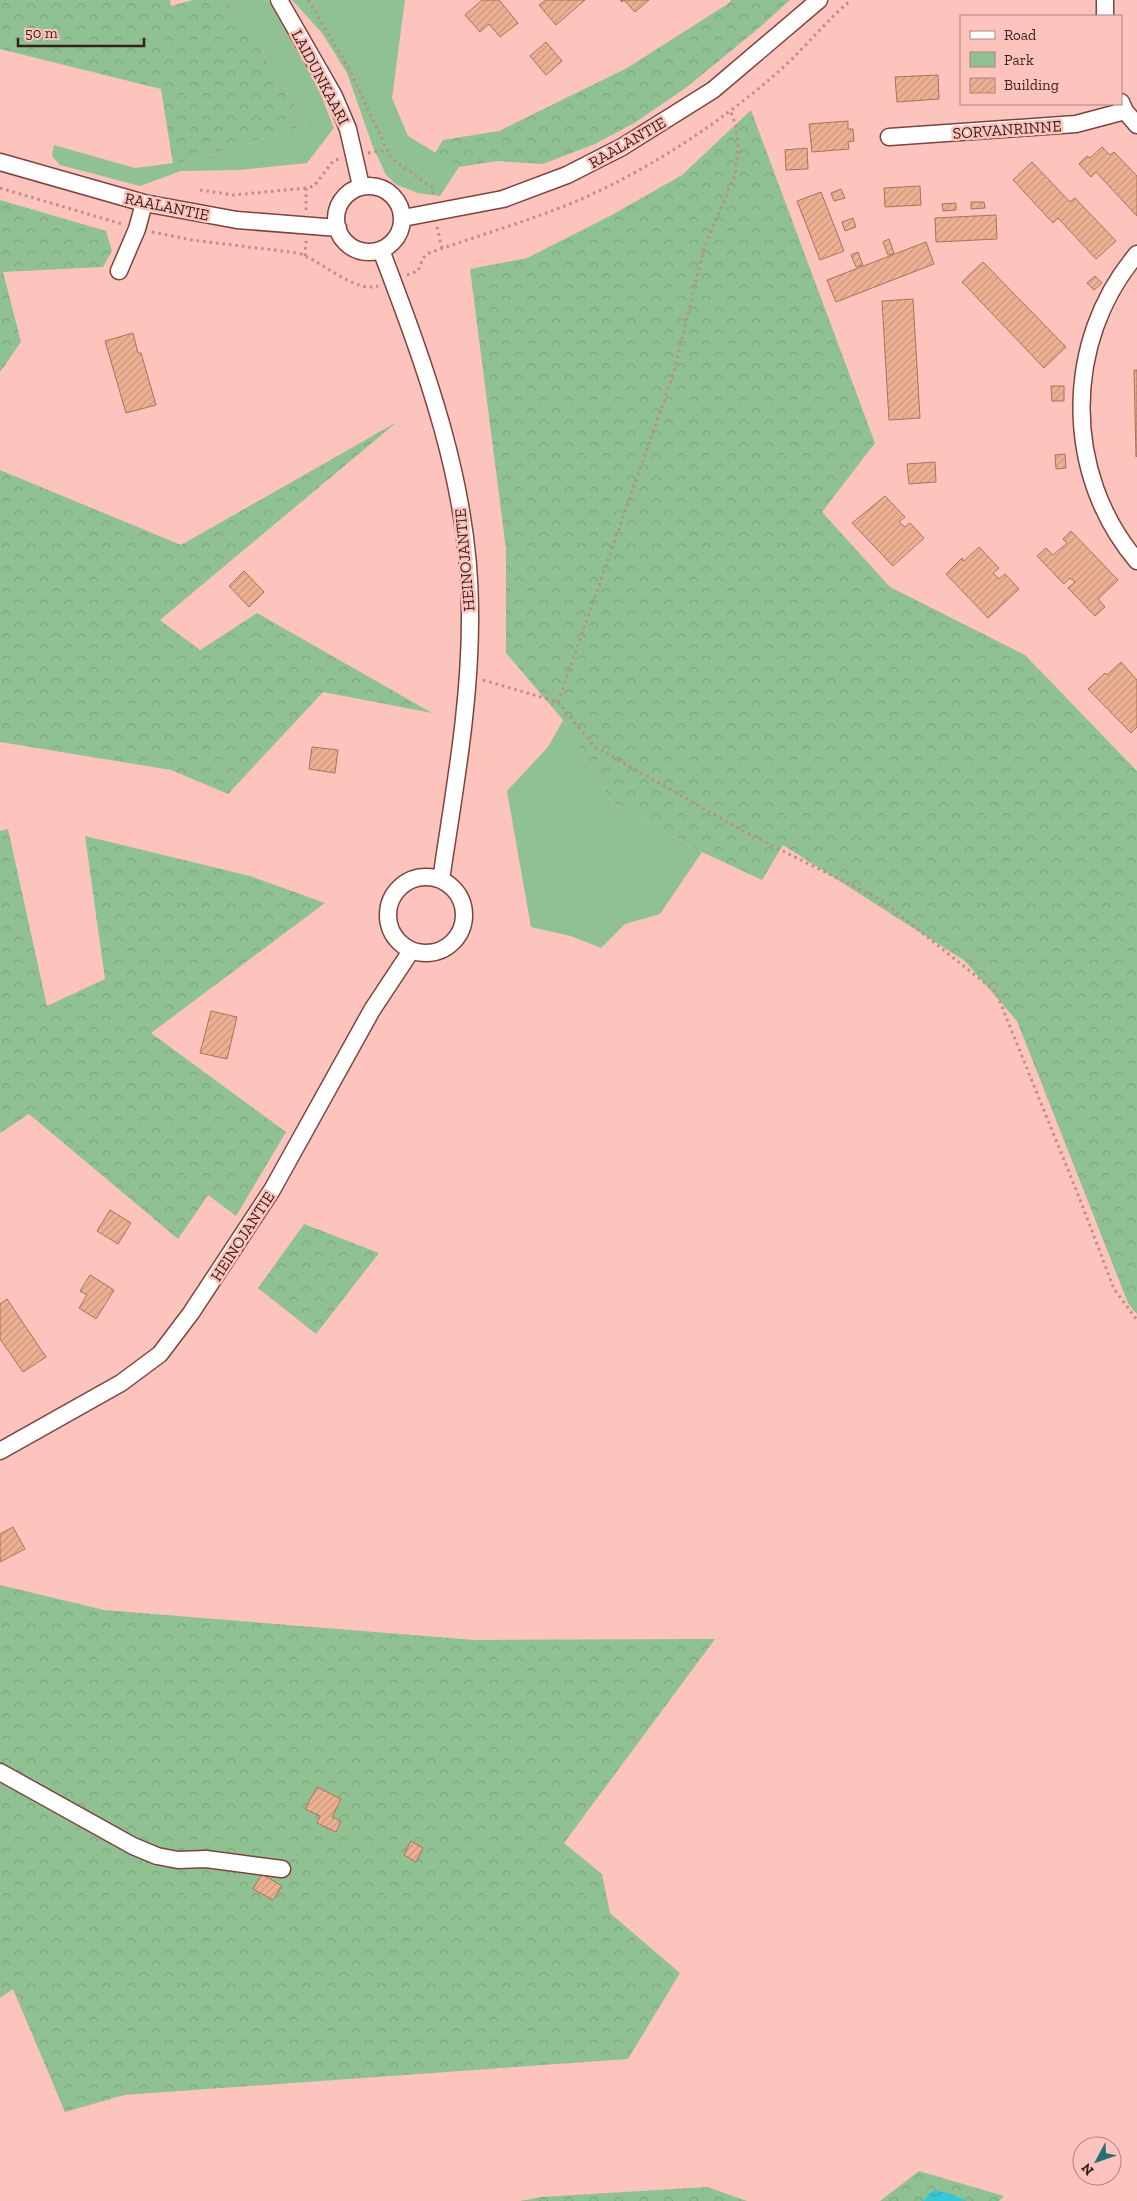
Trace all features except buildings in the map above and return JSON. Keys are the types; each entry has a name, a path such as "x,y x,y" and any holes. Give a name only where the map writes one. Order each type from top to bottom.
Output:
{"street":[{"name":"LAIDUNKAARI","path":"279,0 334,96 348,129 361,186"},
{"name":"RAALANTIE","path":"402,218 503,199 567,175 622,147 713,90 819,0"},
{"path":"1105,0 1105,15"},
{"path":"1123,106 1137,125"},
{"name":"SORVANRINNE","path":"889,137 1076,124 1123,106"},
{"name":"RAALANTIE","path":"0,162 144,203 236,220 338,228"},
{"path":"361,186 374,186 392,195 398,202 402,218 400,231 396,239 381,250 372,252 354,248 347,243 338,228 336,217 339,206 345,197 361,186"},
{"path":"119,271 137,229 144,203"},
{"name":"HEINOJANTIE","path":"381,250 436,404 456,486 468,567 470,610 466,712 441,880"},
{"path":"1137,254 1115,285 1103,308 1091,342 1082,380 1081,422 1086,459 1095,488 1109,517 1137,561"},
{"path":"420,877 441,880 456,891 462,902 465,915 462,928 456,940 447,948 436,953 423,954 411,951 400,945 392,935 387,911 391,899 398,888 408,881 420,877"},
{"name":"HEINOJANTIE","path":"0,1451 121,1383 160,1354 191,1313 272,1190 372,1010 411,951"},
{"path":"0,1772 134,1846 158,1856 178,1860 206,1859 282,1869"}],"path":[{"path":"308,0 349,69 391,158 433,188 434,213 442,248"},
{"path":"558,702 673,375 704,248 734,175 738,145 736,126 730,110"},
{"path":"200,190 234,195 306,188 314,186 334,160 386,150"},
{"path":"305,256 306,188"},
{"path":"468,676 558,702 594,746 742,831 881,900 996,992 1114,1289 1137,1320"}],"green space":[{"path":"0,0 170,0 171,6 193,0 228,0 307,125 190,161 173,164 161,89 0,49"},
{"path":"228,0 268,0 319,90 334,128 307,163 239,170 181,171 140,186 60,165 52,156 54,145 135,168 190,161 307,125"},
{"path":"292,0 405,0 392,98 408,136 459,167 440,196 418,193 397,185 386,175 373,147 347,73 322,33"},
{"path":"731,0 790,0 687,87 636,122 595,144 543,164 497,161 459,167 435,153 443,140 499,131 627,68"},
{"path":"751,110 875,443 822,512 890,587 1025,655 1137,771 1137,1314 1128,1303 1017,1021 965,961 783,845 762,880 702,852 612,803 563,720 506,653 506,549 470,269 527,258 610,216 682,175"},
{"path":"0,200 106,231 112,251 103,267 3,272 21,342 0,372"},
{"path":"397,422 160,620 200,650 257,613 432,713 323,692 228,794 171,770 0,742 0,470 181,545"},
{"path":"563,720 612,803 702,852 660,914 625,924 601,948 571,936 531,927 507,791 548,747"},
{"path":"8,829 47,1006 105,979 85,836 250,876 325,903 151,1033 286,1132 236,1216 208,1195 178,1239 29,1114 0,1133 0,831"},
{"path":"304,1224 379,1253 316,1334 258,1288"},
{"path":"0,1585 104,1610 475,1640 715,1639 564,1843 602,1874 610,1913 680,1973 628,2059 124,2095 65,2112 13,1989 0,1998"},
{"path":"919,2171 1004,2196 999,2201 880,2201"},
{"path":"707,2187 747,2201 520,2201 541,2197"}],"water":[{"path":"933,2190 947,2193 967,2201 923,2201"}]}
